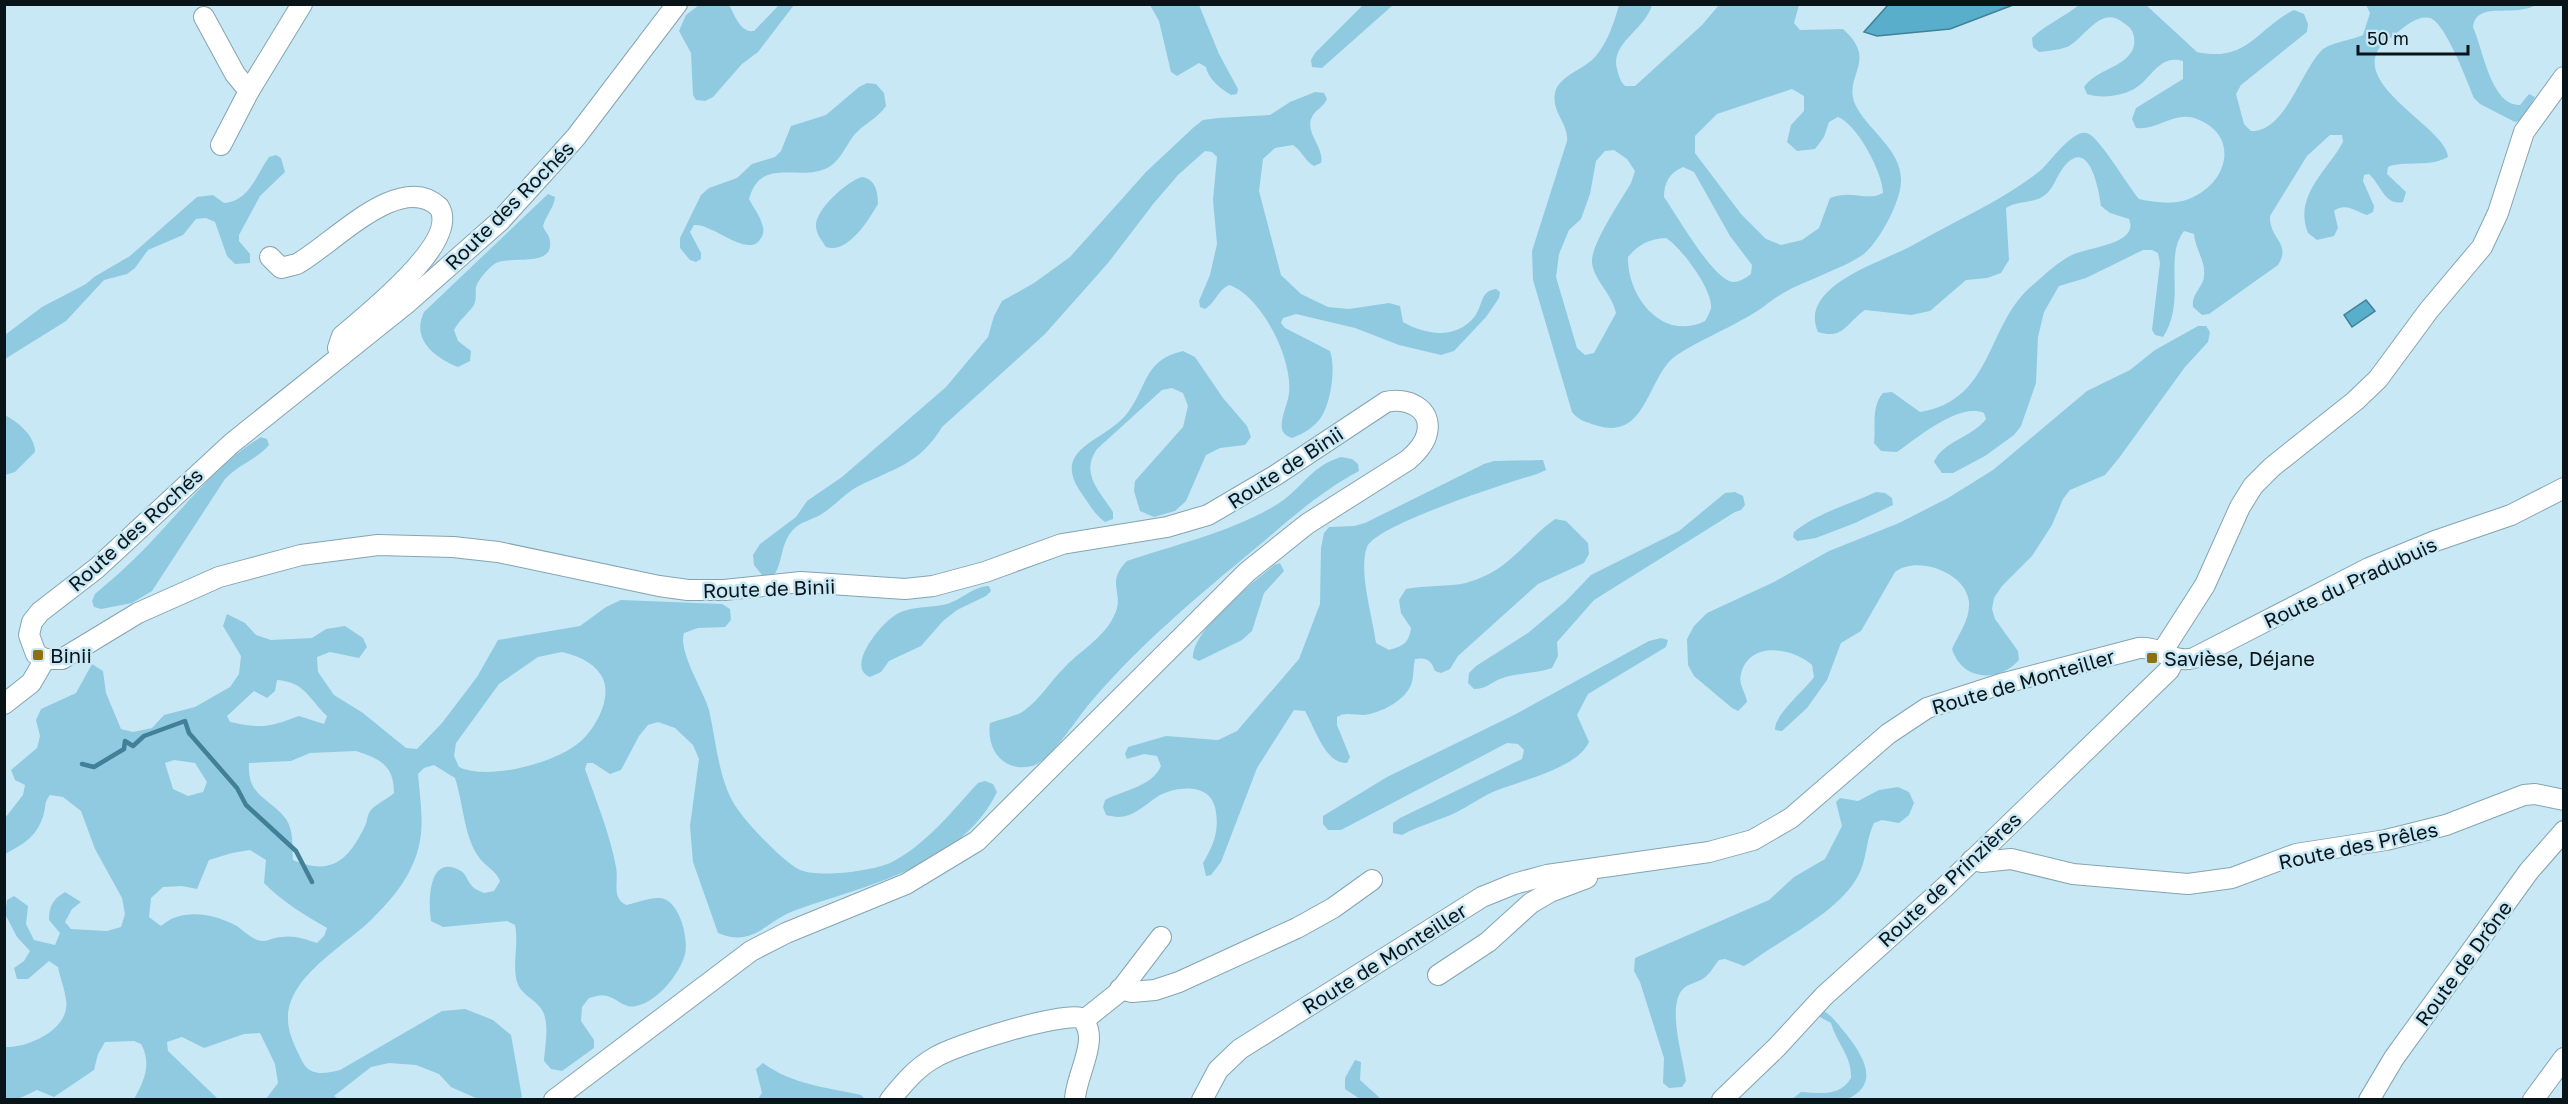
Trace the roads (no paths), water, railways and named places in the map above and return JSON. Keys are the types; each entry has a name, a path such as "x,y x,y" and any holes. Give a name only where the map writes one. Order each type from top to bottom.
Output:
{"street":[{"path":"221,145 249,91 302,4"},
{"name":"Route des Rochés","path":"45,659 36,654 30,644 32,622 46,607 97,568 232,443 459,258 526,194 576,137 677,4"},
{"path":"204,17 235,74 249,91"},
{"name":"Route de Prinzières","path":"1722,1100 1777,1047 1824,996 1972,860 2169,670 2169,656 2205,585 2240,507 2253,486 2272,467 2355,402 2378,379 2429,310 2482,247 2498,213 2524,132 2564,77"},
{"name":"Route des Rochés","path":"270,257 281,268 292,266 396,198 423,198 439,207 443,222 440,235 402,283 342,336 338,348 341,356"},
{"name":"Route de Binii","path":"45,659 62,659 138,613 219,577 301,555 378,545 453,547 498,552 688,590 724,590 801,582 905,589 933,586 985,572 1062,544 1167,527 1208,515 1276,475 1386,402 1404,400 1422,411 1428,426 1427,434 1416,452 1394,470 1307,524 1246,572 977,841 906,884 786,933 751,951 554,1100"},
{"name":"Route du Pradubuis","path":"2169,656 2188,659 2199,656 2378,564 2435,541 2511,515 2564,488"},
{"name":"Route de Monteiller","path":"1202,1100 1218,1070 1240,1049 1472,903 1504,888 1535,878 1725,849 1767,834 1791,818 1888,734 1934,704 2132,650 2151,648 2169,656"},
{"path":"4,704 31,683 45,659"},
{"name":"Route des Prêles","path":"1972,860 1982,862 2011,859 2073,874 2188,884 2232,878 2296,854 2386,840 2446,825 2524,795 2535,794 2564,800"},
{"name":"Route de Drône","path":"2369,1100 2394,1058 2529,871 2564,831"},
{"name":"Route de Monteiller","path":"1438,975 1488,942 1530,903 1550,892 1591,877 1598,868"},
{"path":"1120,989 1132,992 1155,990 1179,982 1333,908 1372,880"},
{"path":"1084,1020 1120,989 1161,937"},
{"path":"890,1100 916,1071 946,1052 1062,1017 1074,1016 1084,1020 1089,1030 1089,1040 1075,1100"},
{"path":"2533,1100 2564,1058"}],"waterway":[{"path":"82,764 94,767 124,749 125,741 133,746 144,736 185,721 189,733 237,788 246,805 296,851 312,882"}],"place":[{"name":"Binii","path":"38,655"},
{"name":"Savièse, Déjane","path":"2152,658"}]}
